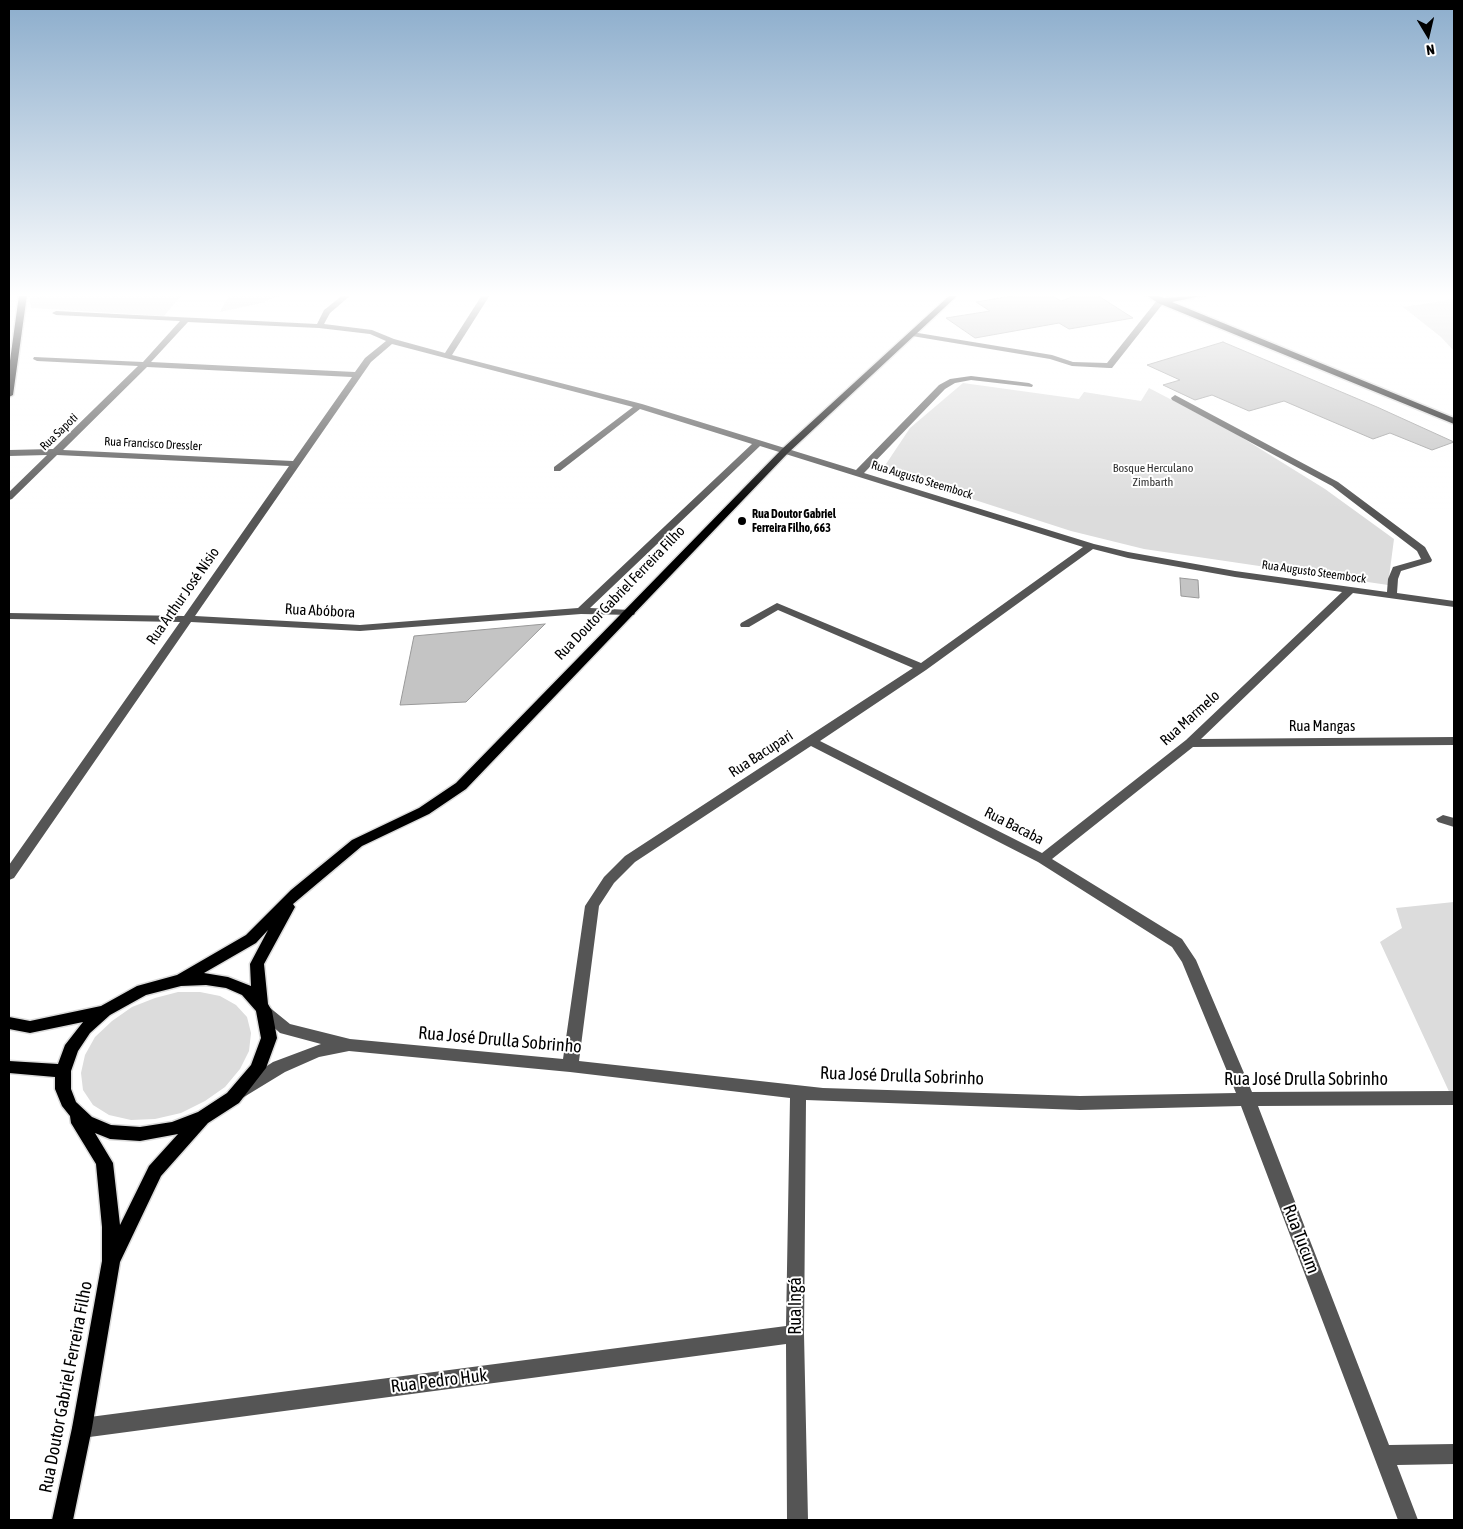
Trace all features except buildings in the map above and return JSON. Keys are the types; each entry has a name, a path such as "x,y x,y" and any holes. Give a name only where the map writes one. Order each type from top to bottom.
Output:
{"main road":[{"path":"9,395 13,366"},
{"name":"Rua Doutor Gabriel Ferreira Filho","path":"181,980 251,939 296,893 357,842 424,811 460,786 630,613 785,451 877,366"},
{"path":"1321,366 1454,421"},
{"name":"Rua Doutor Gabriel Ferreira Filho","path":"110,1262 155,1171 204,1117 233,1098 258,1068 269,1038 262,1007 257,964 296,893"},
{"path":"9,1023 30,1026 105,1010 142,990 181,980 206,979 228,983 247,991 262,1007"},
{"path":"9,1067 64,1071 71,1049 86,1029 105,1010"},
{"name":"Rua Doutor Gabriel Ferreira Filho","path":"62,1520 82,1428 110,1262 111,1227 104,1163 70,1106 63,1090 64,1071"},
{"path":"70,1106 86,1122 110,1132 120,1133 140,1134 173,1129 204,1117"}],"street":[{"name":"Rua Sapoti","path":"9,497 143,366"},
{"path":"191,366 358,375"},
{"name":"Rua Arthur José Nísio","path":"9,876 186,619 364,366"},
{"name":"Rua Augusto Steembock","path":"487,366 639,406 1128,556 1178,565 1454,604"},
{"path":"858,473 942,387 953,381 971,378 1029,385"},
{"path":"1175,398 1334,484 1422,549 1427,560 1397,569 1393,579 1392,596"},
{"path":"557,470 639,406"},
{"path":"581,611 758,443"},
{"name":"Rua Francisco Dressler","path":"9,453 57,452 296,464"},
{"name":"Rua Bacupari","path":"570,1066 592,906 609,880 630,859 922,668 1091,546"},
{"name":"Rua Marmelo","path":"1043,859 1190,743 1350,590"},
{"path":"745,625 777,606 922,668"},
{"name":"Rua Abóbora","path":"9,616 186,619 360,628 581,611 630,613"},
{"name":"Rua Bacaba","path":"812,741 1043,859 1177,943 1189,960"},
{"name":"Rua Mangas","path":"1190,743 1454,741"},
{"name":"Rua Tucum","path":"1189,960 1247,1099 1408,1520"},
{"name":"Rua José Drulla Sobrinho","path":"262,1007 285,1029 350,1045 570,1066 823,1095 1080,1103 1247,1099 1454,1098"},
{"name":"Rua José Drulla Sobrinho","path":"233,1098 280,1067 317,1051 350,1045"},
{"name":"Rua Ingá","path":"798,1091 795,1334 798,1520"},
{"name":"Rua Pedro Huk","path":"82,1428 795,1334"},
{"path":"1383,1455 1454,1454"}],"green space":[{"name":"Bosque Herculano Zimbarth","path":"963,383 1079,399 1084,392 1141,401 1149,388 1233,432 1325,489 1394,539 1388,585 1144,549 1071,531 882,470 910,428"},
{"path":"1454,902 1454,1098 1452,1098 1380,942 1402,928 1396,908"},
{"path":"178,992 200,992 220,996 236,1005 247,1017 251,1033 249,1051 240,1069 225,1087 205,1101 181,1113 155,1119 131,1120 109,1115 93,1105 83,1090 81,1073 85,1055 95,1037 112,1021 132,1007"}],"place":[{"name":"Rua Doutor Gabriel Ferreira Filho, 663","path":"742,521"}]}
